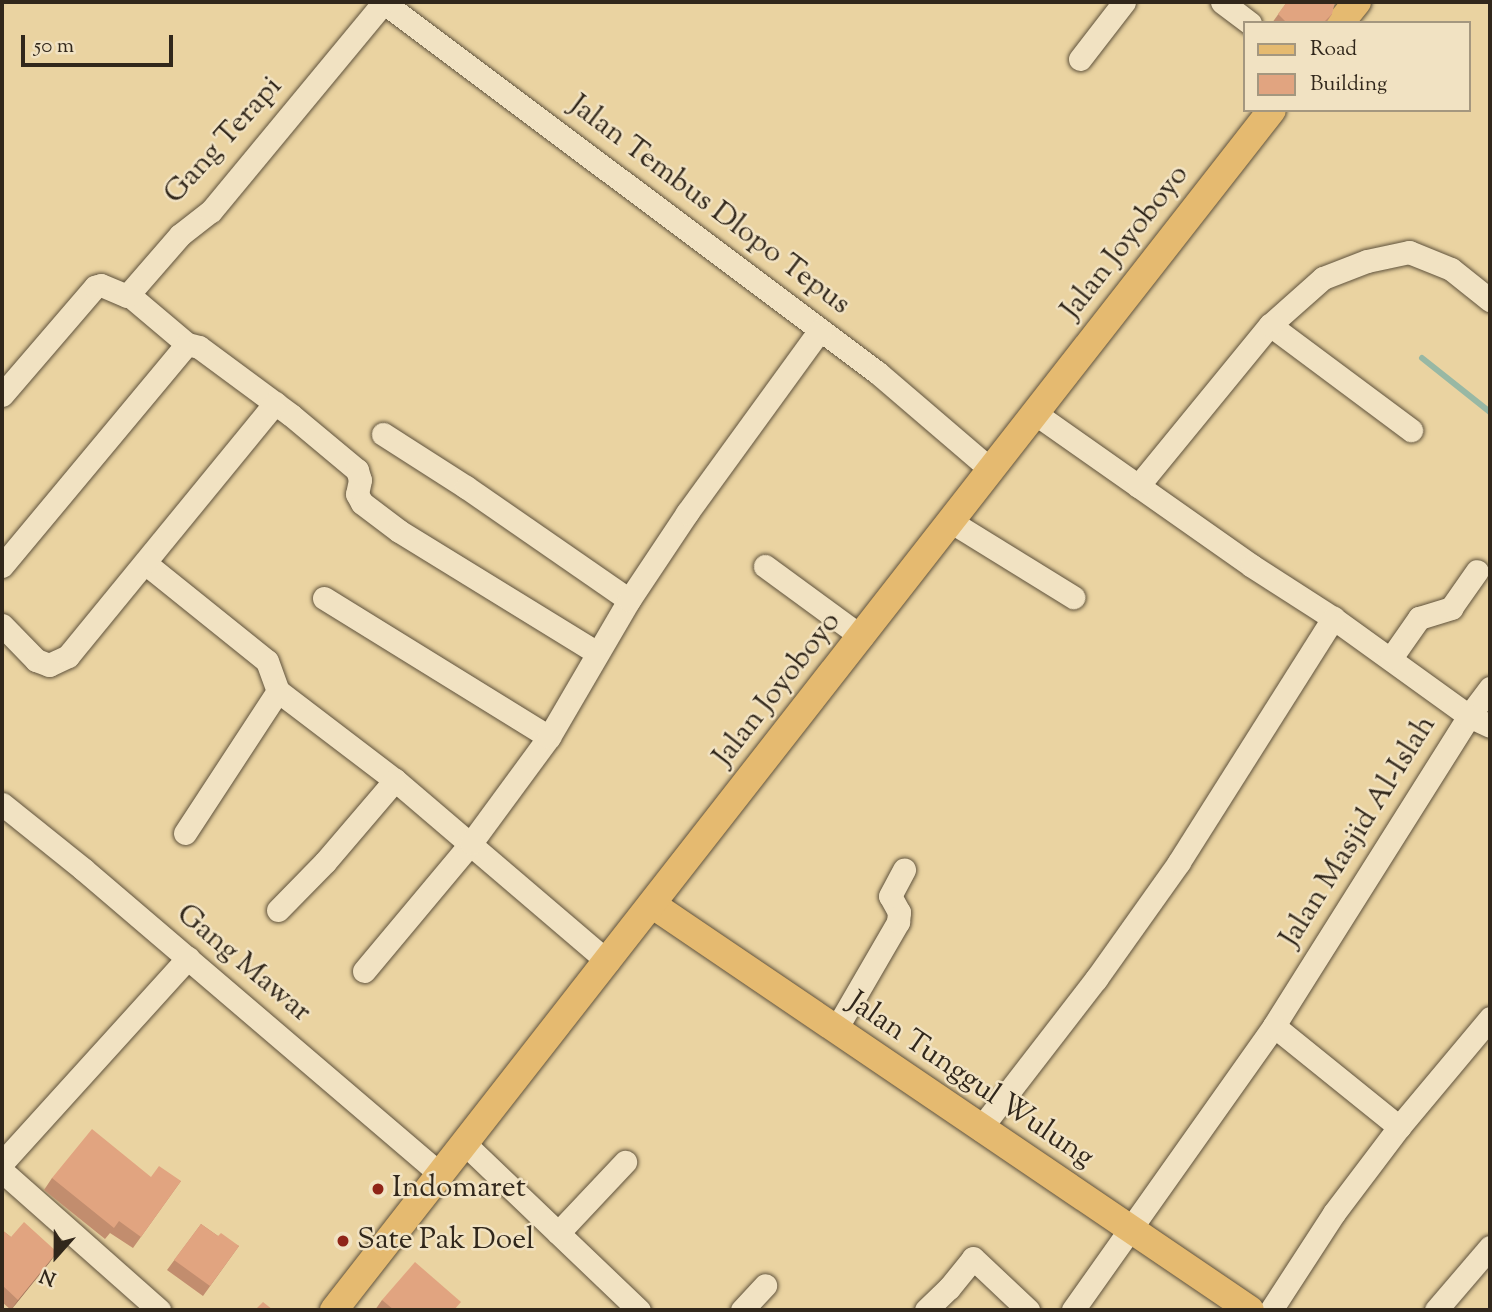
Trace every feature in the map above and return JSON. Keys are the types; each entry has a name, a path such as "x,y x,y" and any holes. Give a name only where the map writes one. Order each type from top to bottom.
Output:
{"main road":[{"path":"1342,21 1357,2"},
{"name":"Jalan Joyoboyo","path":"334,1310 1270,112"},
{"name":"Jalan Tunggul Wulung","path":"653,905 1250,1310"}],"street":[{"name":"Gang Terapi","path":"129,295 180,236 216,206 383,2"},
{"name":"Jalan Tembus Dlopo Tepus","path":"383,2 878,373 990,469"},
{"path":"1080,59 1124,2"},
{"path":"1222,2 1247,21"},
{"path":"1138,486 1270,325 1323,278 1367,261 1409,252 1451,269 1490,300"},
{"path":"2,395 95,287 101,285 120,296 129,295 187,344 199,347 275,403 357,470 360,481 357,494 362,503 399,531 596,652"},
{"path":"1270,325 1411,430"},
{"path":"364,971 471,843 550,737 596,652 629,600 687,513 820,330"},
{"path":"2,566 187,344"},
{"path":"2,625 36,660 49,665 57,664 68,656 275,403"},
{"name":"Jalan Masjid Al-Islah","path":"1036,414 1391,658 1469,716 1274,1026 1073,1310"},
{"path":"383,434 466,486 629,600"},
{"path":"950,522 1073,597"},
{"path":"145,563 267,661 278,691 395,780 608,961"},
{"path":"765,566 862,637"},
{"path":"1391,658 1419,618 1451,608 1477,570"},
{"path":"324,598 550,737"},
{"path":"980,1129 1096,979 1179,862 1333,618"},
{"path":"1490,688 1469,716 1490,726"},
{"path":"186,833 278,691"},
{"path":"278,910 325,862 395,780"},
{"name":"Gang Mawar","path":"2,804 440,1174"},
{"path":"835,1029 898,922 899,912 890,896 904,870"},
{"path":"2,1163 187,958"},
{"path":"1271,1310 1334,1213 1399,1127 1490,1018"},
{"path":"1274,1026 1399,1127"},
{"path":"464,1143 639,1310"},
{"path":"558,1233 625,1162"},
{"path":"2,1171 159,1310"},
{"path":"1436,1310 1490,1247"},
{"path":"926,1310 950,1288 973,1258 1028,1310"},
{"path":"742,1310 765,1285"}],"building":[{"path":"1287,2 1335,2 1332,14 1325,21 1285,21 1278,14"},
{"path":"92,1129 151,1177 159,1166 181,1181 141,1237 119,1221 114,1228 52,1178"},
{"path":"24,1222 57,1252 18,1300 2,1285 2,1230 11,1237"},
{"path":"201,1224 218,1236 221,1233 239,1246 210,1286 174,1260"},
{"path":"415,1262 461,1302 454,1310 394,1310 382,1300"},
{"path":"263,1302 273,1310 255,1310"}],"waterway":[{"path":"1422,358 1490,412"}],"place":[{"name":"Indomaret","path":"378,1189"},
{"name":"Sate Pak Doel","path":"343,1241"}]}
